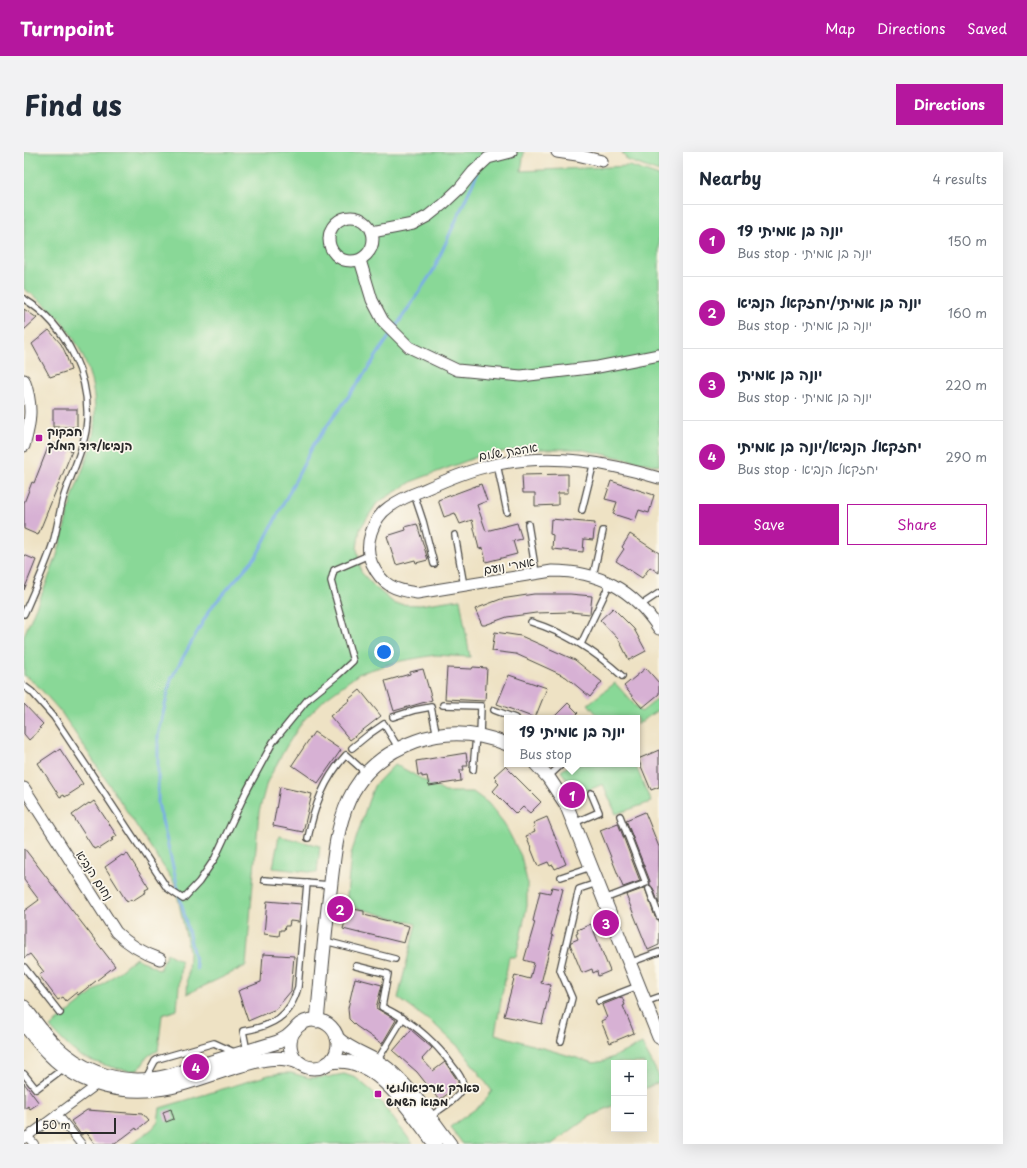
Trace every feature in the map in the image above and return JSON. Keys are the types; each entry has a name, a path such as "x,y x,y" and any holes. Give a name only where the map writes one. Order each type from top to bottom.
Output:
{"street":[{"path":"372,232 413,224 428,216 444,204 460,188 472,172 488,158 511,152"},
{"path":"557,152 602,161"},
{"path":"353,217 360,219 367,223 372,232 373,244 371,251 360,260 353,262 338,258 333,253 328,240 333,226 339,220 346,218 353,217"},
{"path":"360,260 372,300 383,321 409,347 457,370 521,376 598,366 659,355"},
{"path":"24,380 31,409 30,428 24,446"},
{"name":"אהבת שלום","path":"369,551 371,532 377,519 388,507 414,494 471,471 497,464 547,458 571,459 618,467 659,478"},
{"name":"אמרי נועם","path":"369,551 370,561 376,573 386,584 400,591 417,594 552,571 568,571 592,576 610,583 629,595 640,605 659,629"},
{"path":"317,1021 324,941 336,843 343,813 353,792 366,773 377,762 399,749 422,739 459,734 478,735 504,743"},
{"path":"539,767 548,777 566,804 659,1037"},
{"name":"נחום הנביא","path":"24,788 116,932 133,947 160,959"},
{"path":"24,1007 55,1046 88,1069 113,1077 145,1080 166,1076 281,1041 305,1023 317,1021 329,1025 335,1032 337,1038 336,1052 328,1063"},
{"path":"25,1028 49,1055 75,1075 98,1084 121,1090 154,1090 262,1059 284,1058 314,1068 336,1061 352,1063 380,1078 399,1097 435,1144"},
{"path":"295,1030 291,1039 291,1049 300,1063"},
{"path":"337,1038 349,1047 377,1061 401,1081 450,1144"},
{"path":"34,1144 26,1138 98,1084"},
{"path":"57,1114 77,1142"}],"lane":[{"path":"24,299 49,319 64,338 75,358 83,381 86,405 86,429 80,454 62,502 53,543 24,614"},
{"path":"582,510 594,462"},
{"path":"497,464 507,512"},
{"path":"414,494 427,535 434,564"},
{"path":"528,524 536,573"},
{"path":"592,576 602,531"},
{"path":"455,535 464,586"},
{"path":"24,686 32,692 54,717 167,888 184,899 199,882 215,858 245,794 273,742 308,699 353,661 332,581 334,570 369,551"},
{"path":"581,644 610,583"},
{"path":"640,605 659,592"},
{"path":"531,622 560,633 581,644 605,661 622,676"},
{"path":"443,705 481,706 473,770"},
{"path":"393,717 431,707 437,736"},
{"path":"494,710 507,715"},
{"path":"352,748 384,724 399,749"},
{"path":"308,838 314,811 321,793 339,762 346,755 366,773"},
{"path":"548,777 559,767"},
{"path":"574,823 599,812 591,793"},
{"path":"604,899 646,883 620,816"},
{"path":"561,877 591,866"},
{"path":"264,880 331,885"},
{"path":"145,1080 155,1061 158,1059 214,1043 242,1053 243,1031 265,1026 277,1020 288,1010 296,996 298,987 307,883"},
{"path":"561,1041 572,998 560,970 579,889 597,883"},
{"path":"648,889 659,916"},
{"path":"324,941 395,959"},
{"path":"629,963 659,952"},
{"path":"356,966 388,974 382,1007 403,1018 433,1042 454,1068 462,1081 463,1088 460,1094 429,1117"},
{"path":"25,970 60,1013"},
{"path":"599,1001 638,986"},
{"path":"645,1002 659,997"},
{"path":"377,1061 403,1018"},
{"path":"24,1074 36,1089 65,1068"}],"green space":[{"path":"24,152 524,152 521,171 630,166 659,176 659,466 579,449 522,449 482,455 413,481 377,503 360,529 357,548 361,572 375,587 395,604 420,605 460,599 470,657 435,655 401,661 360,673 327,697 302,722 286,747 267,782 259,812 246,966 187,994 189,951 175,884 61,712 38,686 24,675 24,636 59,549 72,499 88,456 94,430 95,409 93,388 88,368 80,349 56,316 41,301 24,289"},
{"path":"622,152 659,152 659,172 627,160"},
{"path":"615,683 641,712 659,698 659,709 640,723 640,715 597,715 588,704"},
{"path":"395,764 445,792 473,792 488,803 504,823 521,856 527,881 527,906 516,957 509,957 495,1034 594,1063 604,1061 642,1044 659,1076 659,1082 647,1088 647,1060 611,1060 611,1106 589,1117 552,1144 463,1144 450,1127 481,1105 492,1091 461,1049 435,1025 398,998 416,924 346,905 351,854 374,786"},
{"path":"567,767 636,767 651,802 616,814 603,784 577,795 561,771"},
{"path":"279,836 320,846 317,873 273,868"},
{"path":"167,953 181,961 177,1010 162,1015 158,1051 148,1056 140,1068 135,1070 124,1070 107,1066 83,1057 71,1049 50,1027 136,958 160,970"},
{"path":"291,1073 310,1078 344,1074 356,1078 373,1092 413,1144 131,1144 152,1129 158,1122 160,1108 269,1075"}],"building":[{"path":"24,309 37,318 24,330"},
{"path":"49,330 61,344 71,370 50,377 32,344"},
{"path":"53,409 77,409 77,427 53,427"},
{"path":"53,443 72,451 38,535 24,529 24,503 32,482 34,483 49,445 53,447"},
{"path":"568,474 568,493 558,493 558,505 535,506 535,493 523,493 522,475"},
{"path":"611,481 654,495 649,513 639,510 635,521 613,514 617,502 605,499"},
{"path":"481,484 487,501 477,505 486,531 517,523 522,539 513,541 517,554 486,562 483,548 479,549 472,520 460,524 455,513 444,517 438,500"},
{"path":"551,519 595,523 593,540 584,539 583,552 552,549 553,535 550,534"},
{"path":"417,524 428,560 416,563 415,560 396,565 387,536 406,530 405,527"},
{"path":"630,534 659,553 659,573 650,567 642,578 616,561 624,549 622,547"},
{"path":"24,555 36,560 24,590"},
{"path":"534,594 570,594 592,596 590,614 570,612 536,613 507,617 482,625 475,609 501,599"},
{"path":"613,608 634,629 646,651 629,660 619,640 600,620"},
{"path":"495,632 521,636 575,660 602,682 590,697 566,677 549,669 516,654 492,651"},
{"path":"473,667 487,668 485,701 445,699 447,668 472,669"},
{"path":"646,668 659,683 659,694 642,708 624,686"},
{"path":"423,669 432,700 394,711 385,681"},
{"path":"509,675 547,688 536,715 527,715 497,704"},
{"path":"360,690 381,716 350,740 330,716"},
{"path":"568,703 578,713 576,715 556,715"},
{"path":"24,704 43,724 39,728 41,729 29,740 24,734"},
{"path":"314,732 341,750 318,783 292,765"},
{"path":"60,749 83,784 65,797 64,795 60,797 38,763"},
{"path":"659,750 659,787 651,790 640,764 640,758"},
{"path":"466,753 468,766 463,766 464,770 460,770 461,781 429,786 427,776 422,777 422,775 418,775 416,761"},
{"path":"504,767 506,767 541,802 530,813 523,807 516,814 493,791 499,784 494,776"},
{"path":"280,787 312,794 303,832 273,826"},
{"path":"94,801 117,836 99,849 98,847 94,849 72,815"},
{"path":"645,812 659,847 659,904 653,888 650,885 650,881 626,820"},
{"path":"547,817 566,864 555,869 553,865 550,866 548,862 538,866 526,836 535,832 533,827 535,826 533,823"},
{"path":"618,823 640,881 623,887 600,830"},
{"path":"24,848 115,966 78,995 77,992 66,1001 63,997 58,1000 39,975 44,972 30,954 24,958 24,911 39,900 24,880"},
{"path":"127,853 149,888 145,890 146,892 132,901 131,899 127,902 105,867"},
{"path":"552,887 563,889 551,935 553,936 541,983 551,985 542,1024 504,1016 515,975 530,979 534,963 524,960 535,922 533,921 540,891 550,893"},
{"path":"645,888 655,917 659,920 659,945 648,950 626,895"},
{"path":"267,901 301,904 299,922 290,921 289,926 285,926 284,930 280,930 279,936 264,934"},
{"path":"353,909 364,911 364,915 409,926 404,943 343,929 346,918 351,919"},
{"path":"591,924 610,971 598,976 597,971 593,973 592,969 582,973 570,944 578,939 576,934 578,933 577,930"},
{"path":"263,954 294,956 291,991 276,1009 248,1021 238,991 261,982"},
{"path":"355,978 382,985 376,1008 396,1020 382,1044 356,1026 349,1019 348,1008"},
{"path":"622,997 625,1005 623,1006 634,1033 610,1043 601,1021 607,1018 602,1005"},
{"path":"411,1030 432,1048 422,1059 433,1071 445,1062 458,1081 458,1087 439,1100 417,1072 393,1051"},
{"path":"24,1083 39,1103 30,1109 28,1106 24,1109"},
{"path":"171,1109 174,1119 166,1122 163,1112"},
{"path":"87,1110 142,1114 148,1121 115,1144 95,1144 86,1132 81,1135 71,1121"}],"waterway":[{"path":"197,969 158,803 158,736 171,679 210,609 257,555 314,444 361,379 433,271 477,174"}],"place":[{"name":"חבקוק הנביא/דוד המלך","path":"39,438"},
{"name":"יונה בן אמיתי 19","path":"572,795"},
{"name":"יונה בן אמיתי/יחזקאל הנביא","path":"340,909"},
{"name":"יונה בן אמיתי","path":"606,923"},
{"name":"יחזקאל הנביא/יונה בן אמיתי","path":"196,1067"},
{"name":"פארק ארכיאולוגי מבוא השמש","path":"378,1094"}]}
